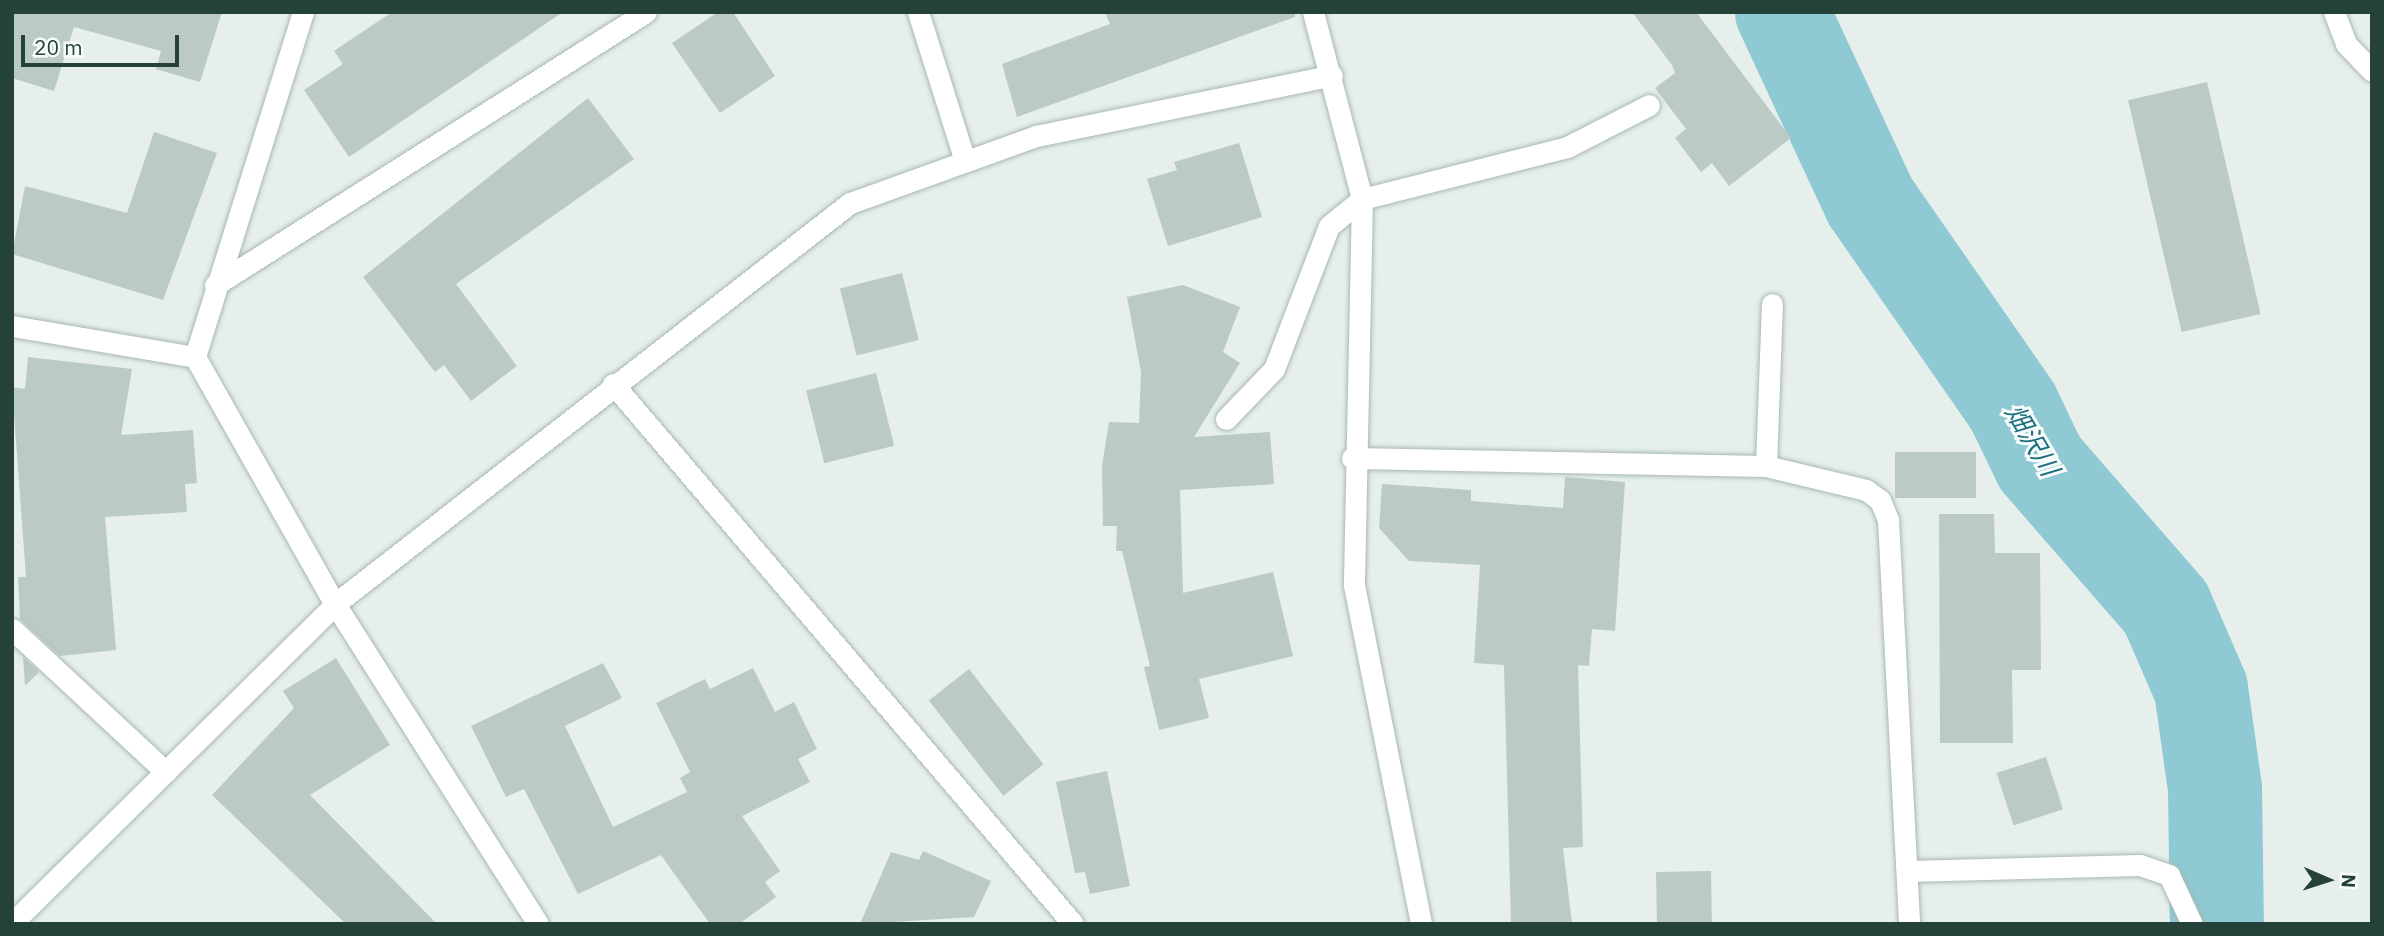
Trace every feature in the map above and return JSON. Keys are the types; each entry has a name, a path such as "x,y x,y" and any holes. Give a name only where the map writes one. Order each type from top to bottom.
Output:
{"street":[{"path":"303,12 215,285 195,357 335,604 538,924"},
{"path":"215,285 646,12"},
{"path":"918,12 964,159"},
{"path":"2334,12 2346,44 2372,71"},
{"path":"1317,16 1362,200 1352,458 1354,585 1421,924"},
{"path":"13,923 335,604 613,384 850,203 964,159 1036,136 1332,75"},
{"path":"1226,419 1274,369 1329,226 1362,200 1567,147 1649,105"},
{"path":"1766,466 1772,304"},
{"path":"12,326 195,357"},
{"path":"613,384 1073,924"},
{"path":"1352,458 1766,466 1866,490 1880,500 1888,520 1909,924"},
{"path":"12,629 166,772"},
{"path":"1907,871 2140,865 2169,875 2192,924"}],"building":[{"path":"12,12 222,12 200,82 156,69 161,51 74,27 54,91 12,78"},
{"path":"392,12 563,12 349,157 304,90 343,64 334,51"},
{"path":"718,12 733,12 775,76 720,113 672,43"},
{"path":"1105,12 1295,12 1295,17 1017,117 1002,64 1110,24"},
{"path":"1632,12 1696,12 1791,138 1729,186 1712,163 1701,172 1675,138 1686,129 1655,88 1675,73 1672,65"},
{"path":"2207,82 2261,314 2182,332 2128,100"},
{"path":"588,98 634,159 456,284 517,366 471,401 444,365 435,372 363,277"},
{"path":"154,132 217,153 163,300 12,254 25,186 127,213"},
{"path":"1239,143 1262,217 1168,246 1147,179 1177,170 1174,162"},
{"path":"902,273 919,340 857,355 840,288"},
{"path":"1183,285 1240,307 1223,352 1240,363 1194,437 1270,432 1274,484 1180,490 1183,593 1273,572 1293,656 1199,679 1209,718 1159,730 1144,667 1150,666 1122,551 1116,551 1117,526 1103,526 1102,466 1109,422 1139,423 1141,372 1127,297"},
{"path":"28,357 132,369 121,435 193,430 197,483 185,484 187,512 105,517 116,650 60,656 20,619 18,577 26,577 12,387 25,389"},
{"path":"876,373 894,446 824,463 806,390"},
{"path":"1895,452 1976,452 1976,498 1895,498"},
{"path":"1565,477 1625,482 1615,631 1592,629 1589,666 1578,665 1583,847 1563,848 1572,924 1511,924 1504,665 1474,663 1480,565 1409,561 1379,528 1382,484 1471,490 1471,501 1563,508"},
{"path":"1939,514 1994,514 1995,553 2040,553 2041,670 2012,670 2013,743 1940,743"},
{"path":"23,657 39,672 25,686"},
{"path":"336,658 390,745 310,795 437,924 346,924 212,795 294,708 283,691"},
{"path":"603,663 622,698 565,726 613,827 687,792 680,778 690,772 656,703 705,679 710,689 753,668 775,712 794,702 817,749 798,759 810,782 742,816 780,871 765,882 776,897 739,924 710,924 661,855 578,894 524,789 506,797 471,726"},
{"path":"969,669 1043,764 1003,796 929,700"},
{"path":"2046,757 2063,809 2014,825 1997,773"},
{"path":"1107,771 1130,886 1090,894 1085,872 1075,873 1056,782"},
{"path":"923,851 991,881 974,917 860,924 891,852 919,860"},
{"path":"1711,871 1712,924 1657,924 1656,872"}],"waterway":[{"name":"畑沢川","path":"1782,12 1870,201 2013,407 2040,463 2166,608 2201,689 2215,788 2217,924"}]}
